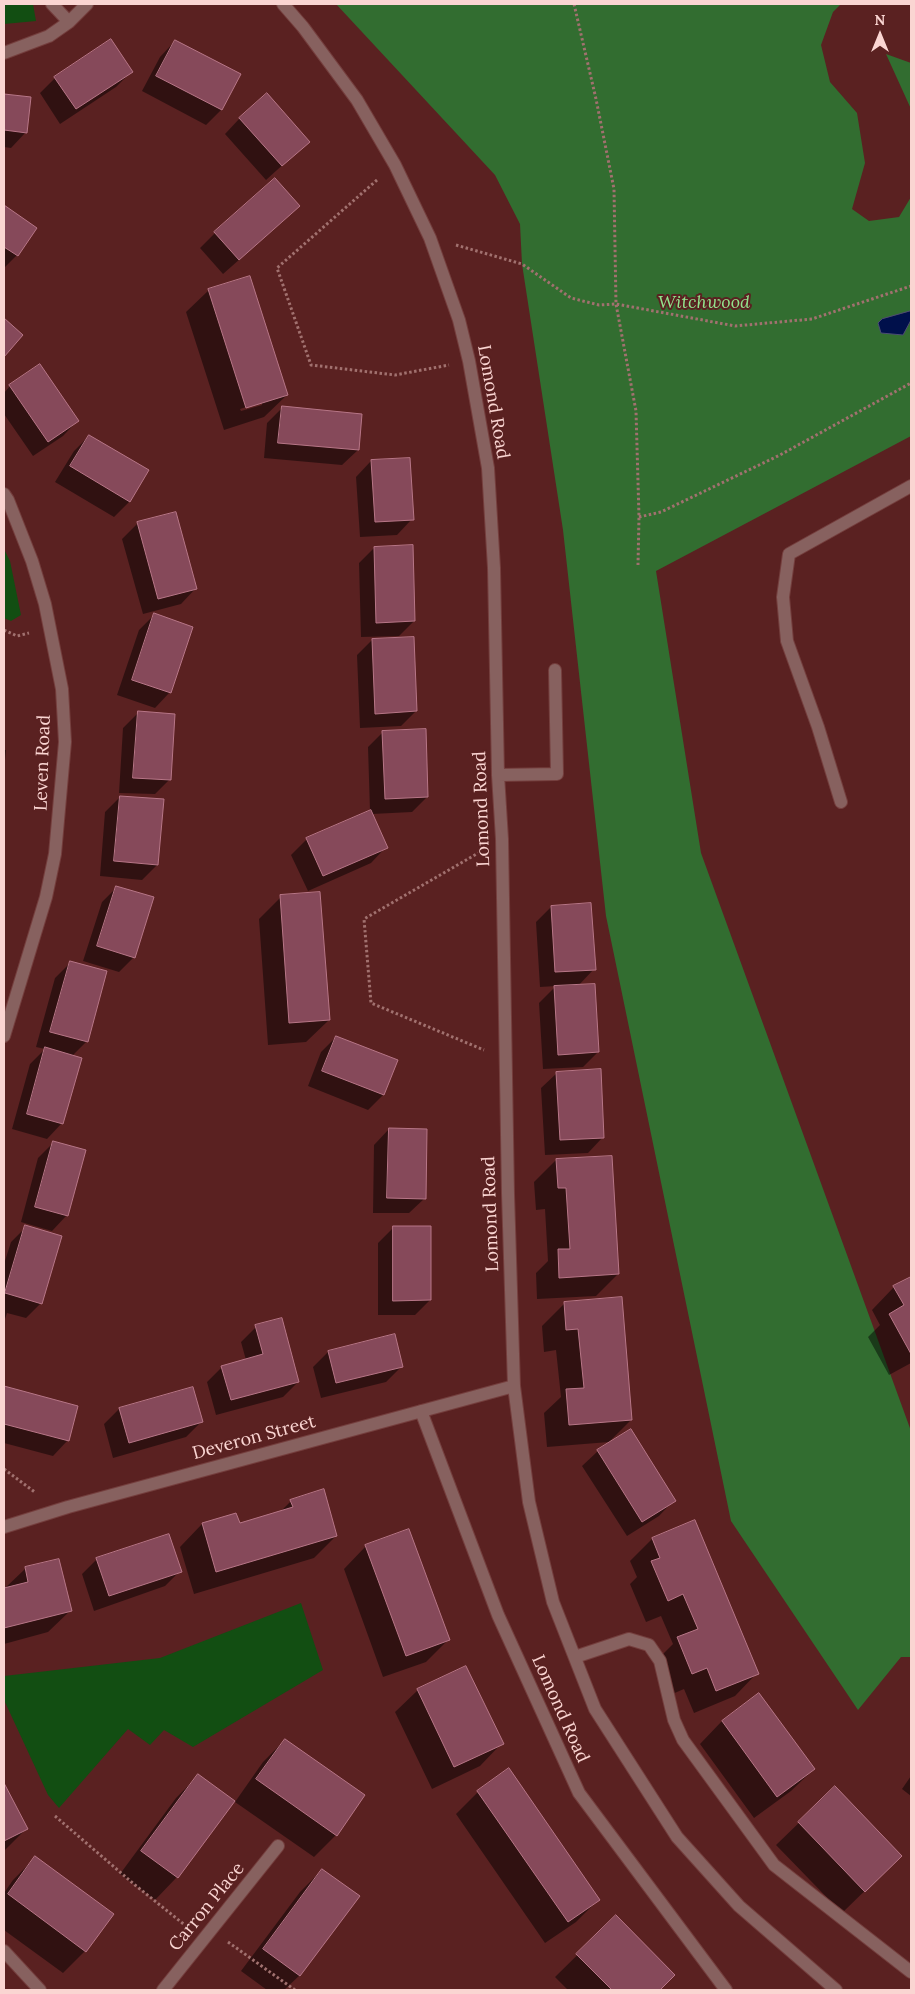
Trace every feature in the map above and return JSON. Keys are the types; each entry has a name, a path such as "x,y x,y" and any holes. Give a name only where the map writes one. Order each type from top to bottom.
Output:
{"street":[{"path":"52,4 69,22"},
{"path":"4,54 48,36 69,22 87,4"},
{"name":"Lomond Road","path":"283,4 303,27 357,100 395,165 430,238 459,320 469,360 488,468 494,568 498,775 502,839 505,1059 514,1386 529,1502 554,1602 595,1709 677,1837 739,1906 836,1990"},
{"path":"841,802 818,727 787,640 783,597 790,554 911,486"},
{"name":"Leven Road","path":"4,494 32,561 45,604 62,689 65,742 56,854 46,897 4,1036"},
{"path":"498,775 557,774 555,670"},
{"name":"Deveron Street","path":"4,1527 68,1507 514,1386"},
{"name":"Lomond Road","path":"421,1411 498,1615 579,1794 726,1990"},
{"name":"Lomond Road","path":"576,1657 630,1639 649,1645 660,1661 674,1720 683,1740 774,1865 911,1972"},
{"name":"Carron Place","path":"163,1990 278,1846"},
{"path":"4,1951 40,1990"}],"path":[{"path":"574,4 596,99 614,190 616,304 636,411 639,517 638,565"},
{"path":"395,165 277,268 311,365 396,376 435,368"},
{"path":"430,238 522,264 570,298 599,305 616,304 735,326 812,319 911,286"},
{"path":"639,517 661,512 780,455 911,383"},
{"path":"502,839 364,918 371,1003 505,1059"},
{"path":"4,1470 42,1498 68,1507"},
{"path":"55,1816 135,1886 207,1935 295,1990"}],"green space":[{"path":"4,4 33,4 36,21 4,24"},
{"name":"Witchwood","path":"336,4 841,4 833,12 821,45 830,82 857,113 865,163 852,209 869,221 899,217 911,197 911,311 882,319 903,335 911,320 911,436 656,571 701,853 911,1431 911,1657 901,1657 858,1710 731,1521 606,916 563,530 522,264 520,224 495,175"},
{"path":"886,54 911,63 911,109"},
{"path":"4,549 10,561 21,615 11,621 4,618"},
{"path":"301,1603 323,1670 193,1747 164,1730 150,1745 128,1729 59,1808 48,1795 4,1700 4,1676 160,1658"}],"shaded area":[{"path":"911,311 911,320 903,335 881,333 878,323 882,319"}],"building":[{"path":"111,39 133,72 76,109 54,77"},
{"path":"175,40 241,74 222,110 156,76"},
{"path":"267,93 310,142 282,166 239,118"},
{"path":"4,94 31,97 27,133 4,130"},
{"path":"275,178 300,206 239,260 214,232"},
{"path":"4,205 37,228 18,256 4,247"},
{"path":"250,276 288,395 246,408 208,289"},
{"path":"4,318 23,335 4,357"},
{"path":"40,364 79,421 48,442 9,385"},
{"path":"282,406 362,414 359,450 278,443"},
{"path":"89,435 149,470 130,502 70,466"},
{"path":"410,458 414,520 375,522 371,460"},
{"path":"176,512 197,589 158,599 137,522"},
{"path":"413,545 415,621 376,623 374,547"},
{"path":"154,613 193,627 171,693 132,680"},
{"path":"414,637 417,711 375,714 372,639"},
{"path":"138,711 175,714 171,780 133,778"},
{"path":"426,729 428,797 385,799 382,731"},
{"path":"120,796 164,799 158,865 114,861"},
{"path":"371,810 388,848 323,876 306,838"},
{"path":"116,886 154,897 135,958 97,946"},
{"path":"320,892 330,1020 289,1023 280,895"},
{"path":"591,903 596,970 555,972 551,906"},
{"path":"70,961 107,971 88,1042 50,1032"},
{"path":"595,984 599,1052 558,1055 554,986"},
{"path":"336,1036 398,1060 384,1095 322,1071"},
{"path":"45,1047 82,1058 63,1124 27,1114"},
{"path":"601,1069 604,1138 560,1140 556,1072"},
{"path":"389,1128 427,1129 426,1199 387,1198"},
{"path":"53,1141 86,1150 68,1216 35,1207"},
{"path":"612,1156 619,1274 559,1278 558,1249 570,1249 566,1188 558,1188 556,1159"},
{"path":"25,1225 62,1236 42,1304 5,1293"},
{"path":"393,1226 431,1226 431,1300 393,1301"},
{"path":"911,1277 911,1354 889,1314 904,1305 893,1286"},
{"path":"622,1297 632,1420 569,1425 566,1389 584,1388 578,1329 566,1330 564,1302"},
{"path":"282,1318 299,1382 231,1400 221,1366 263,1354 255,1325"},
{"path":"395,1334 403,1367 336,1383 328,1351"},
{"path":"4,1386 78,1406 69,1441 4,1424"},
{"path":"193,1387 203,1422 129,1443 119,1408"},
{"path":"631,1429 676,1501 642,1522 597,1450"},
{"path":"324,1489 337,1536 216,1572 202,1523 236,1513 240,1523 293,1507 290,1500"},
{"path":"695,1520 759,1674 716,1691 707,1668 692,1674 677,1637 698,1629 683,1594 668,1601 651,1561 660,1558 652,1538"},
{"path":"409,1529 450,1640 406,1656 365,1545"},
{"path":"169,1534 182,1572 109,1596 96,1558"},
{"path":"59,1559 72,1611 4,1628 4,1588 28,1582 25,1567"},
{"path":"466,1666 504,1744 454,1767 417,1689"},
{"path":"759,1693 815,1769 777,1797 722,1721"},
{"path":"285,1739 365,1795 337,1836 256,1779"},
{"path":"509,1768 600,1900 568,1922 477,1791"},
{"path":"198,1774 235,1801 178,1878 141,1851"},
{"path":"4,1783 28,1829 4,1841"},
{"path":"835,1786 902,1856 865,1892 798,1822"},
{"path":"35,1856 114,1914 86,1952 8,1894"},
{"path":"322,1869 360,1896 300,1976 263,1949"},
{"path":"616,1915 675,1975 660,1990 612,1990 576,1954"}]}
